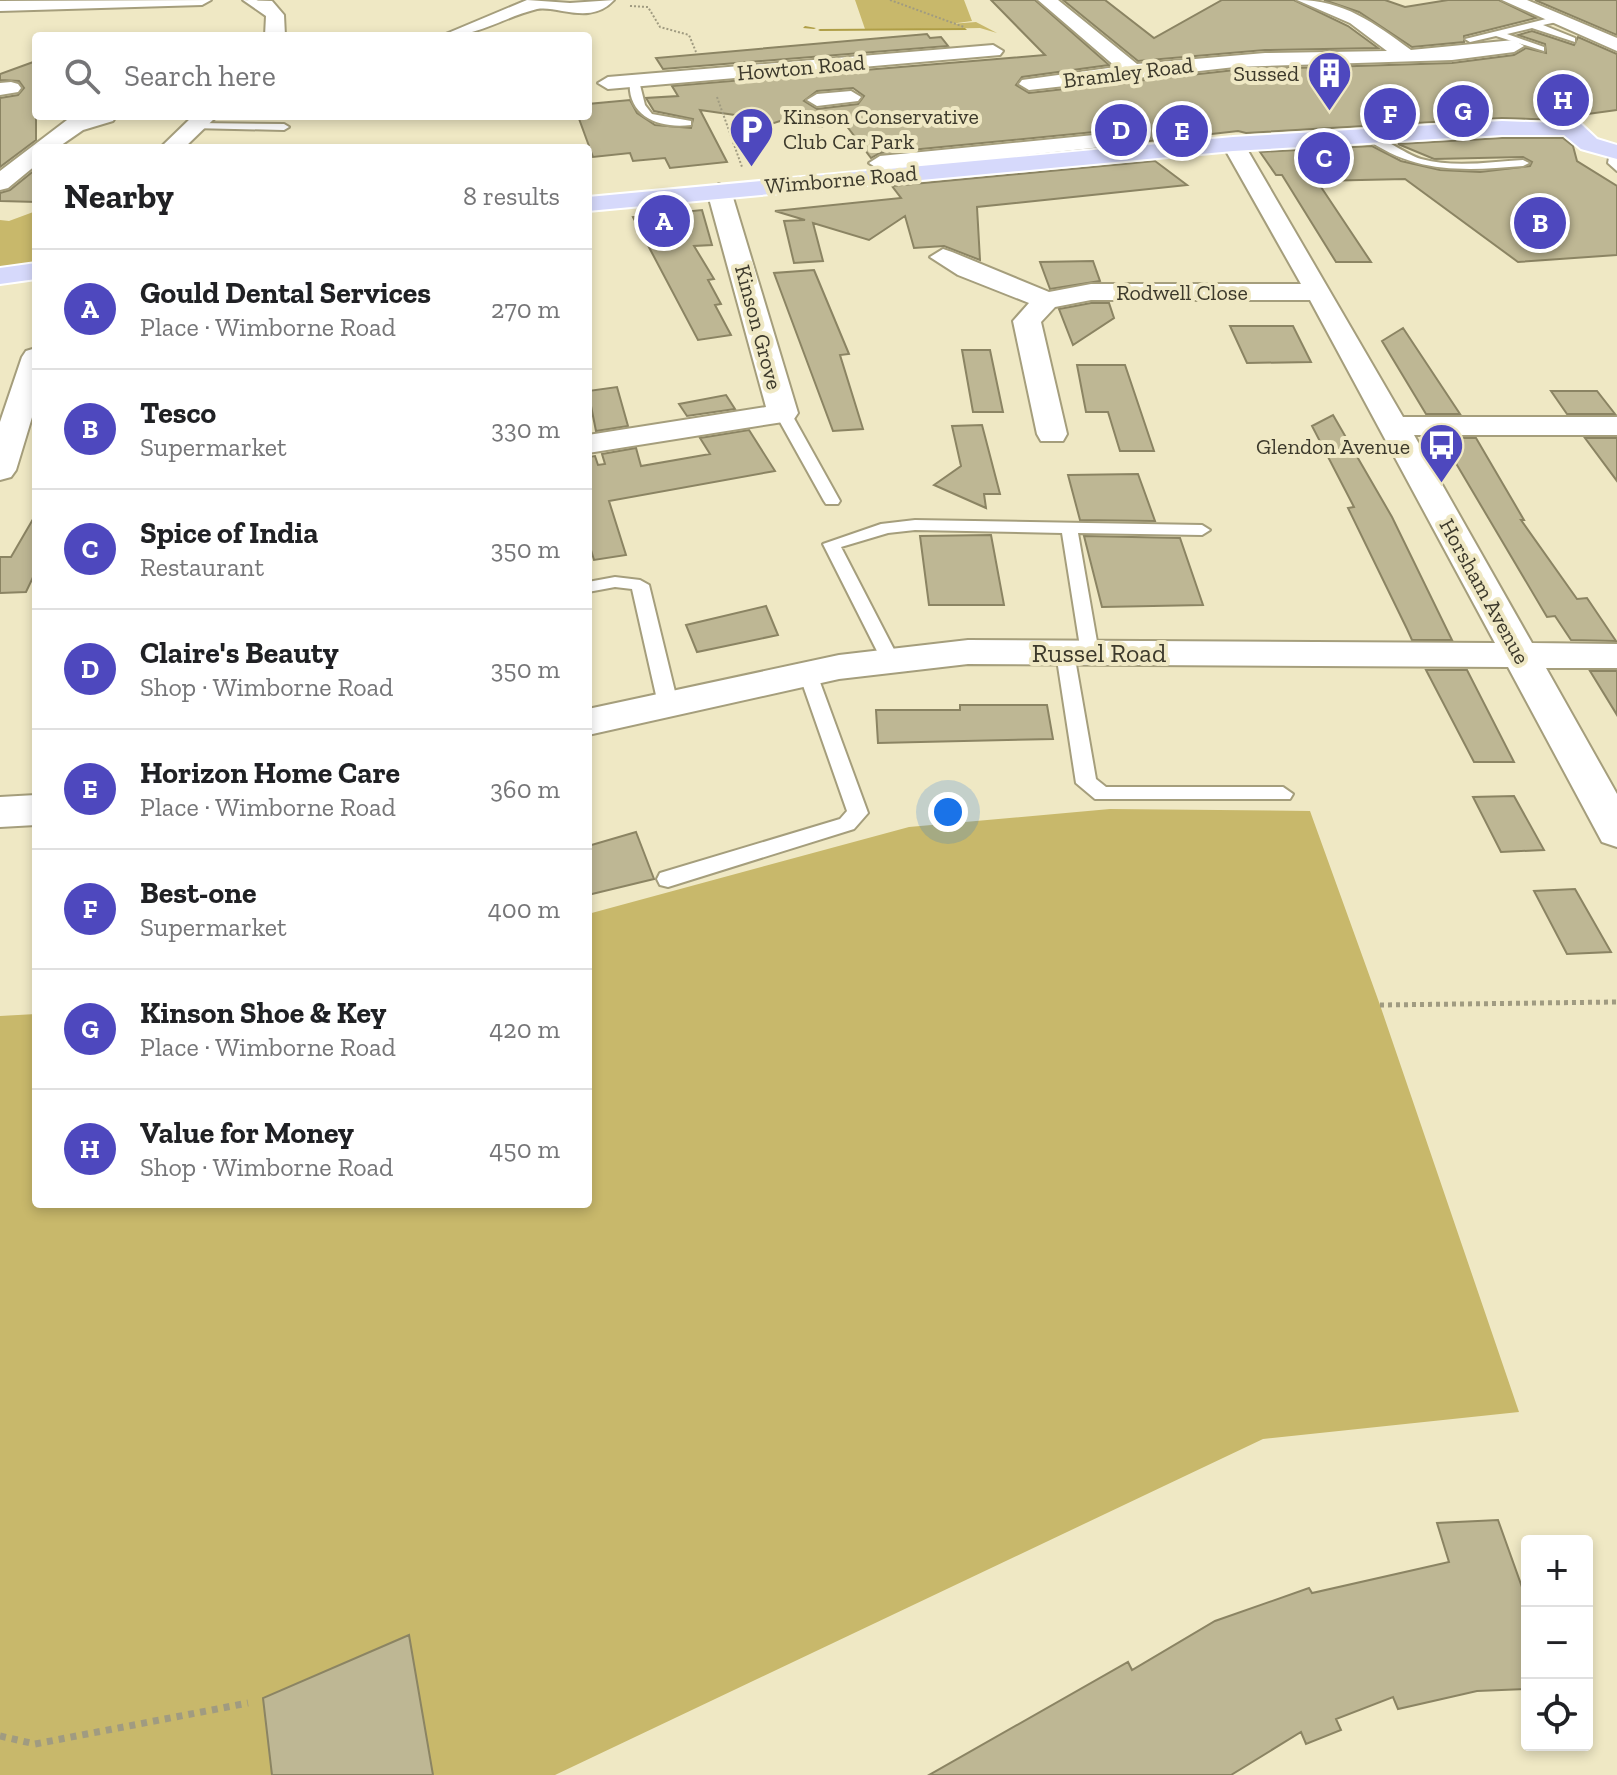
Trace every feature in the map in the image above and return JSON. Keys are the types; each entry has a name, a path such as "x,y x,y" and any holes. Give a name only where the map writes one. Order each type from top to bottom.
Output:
{"main road":[{"name":"Wimborne Road","path":"592,204 1101,148 1582,125 1580,139 1617,152"},
{"path":"0,276 32,272"}],"street":[{"path":"0,6 202,0"},
{"path":"252,0 266,5 275,15 275,32"},
{"path":"461,32 538,1 554,9 568,9 605,0"},
{"path":"1047,0 1133,71"},
{"path":"1306,0 1357,19 1407,57"},
{"path":"1511,0 1617,45"},
{"path":"971,30 1051,103"},
{"name":"Bramley Road","path":"1029,84 1267,59 1458,55 1506,40"},
{"name":"Howton Road","path":"608,83 993,51"},
{"path":"813,67 834,99"},
{"path":"49,144 75,125 92,120"},
{"path":"175,144 200,121"},
{"path":"1074,122 1101,148"},
{"name":"Horsham Avenue","path":"1233,144 1394,426 1617,831"},
{"name":"Wimborne Road","path":"880,163 1101,148"},
{"path":"0,183 32,157"},
{"name":"Kinson Grove","path":"592,443 783,413 719,191"},
{"path":"943,257 963,270 1000,279 1046,301 1027,321 1052,434"},
{"name":"Rodwell Close","path":"1046,301 1091,292 1319,292"},
{"path":"0,470 32,370"},
{"path":"1394,426 1617,426"},
{"name":"Russel Road","path":"592,721 808,674 968,652 1617,656"},
{"path":"0,812 32,810"}],"lane":[{"path":"1506,40 1534,25 1558,19"},
{"path":"1534,25 1572,40"},
{"path":"1470,39 1506,40 1541,49"},
{"path":"634,81 644,117 650,121 687,123"},
{"path":"200,121 284,127"},
{"path":"1368,135 1391,154 1420,163 1448,167 1523,163"},
{"path":"1617,152 1614,163 1617,168"},
{"path":"783,413 797,444 832,501"},
{"path":"891,661 831,544 887,528 915,525 1202,530"},
{"path":"1069,527 1086,783 1102,794 1283,794"},
{"path":"592,586 615,582 640,585 668,704"},
{"path":"668,879 847,824 858,813 808,674"}],"path":[{"path":"890,0 971,30"},
{"path":"1380,1005 1617,1002"},
{"path":"0,1736 35,1744 248,1703"}],"shaded area":[{"path":"855,0 964,0 972,21 950,24 976,22 997,33 980,28 862,30 865,29"},
{"path":"32,212 32,272 0,276 0,220 9,221"},
{"path":"1110,809 1310,811 1519,1412 1263,1439 555,1775 0,1775 0,1016 32,1014 32,1208 592,1208 592,913 909,827"}],"building":[{"path":"991,0 1035,0 1109,65 1022,77 1016,85 1029,93 1235,70 1452,63 1514,55 1526,48 1546,53 1545,44 1518,35 1532,31 1574,45 1578,37 1617,54 1617,110 1558,118 1562,120 1502,118 1238,131 1106,146 1105,135 1094,132 880,153 871,158 836,112 822,127 780,121 771,124 763,119 700,110 727,162 670,168 665,158 633,161 630,153 593,157 592,144 588,144 579,120 592,120 592,104 630,100 637,113 655,125 691,128 693,119 654,111 646,98 678,96 672,86 1045,55","holes":["853,88 864,96 858,104 817,109 804,101 817,91"]},
{"path":"1063,0 1105,0 1154,38 1222,0 1294,0 1348,26 1378,48 1265,50 1138,61"},
{"path":"1324,0 1385,0 1405,7 1448,0 1499,0 1536,18 1464,36 1464,42 1412,47 1359,12"},
{"path":"1535,0 1617,0 1617,35"},
{"path":"927,34 930,38 941,37 948,46 663,69 656,58"},
{"path":"32,62 32,120 36,120 36,140 0,167 0,98 18,95 24,88 19,81 0,80 0,74"},
{"path":"1563,138 1573,146 1577,161 1617,186 1617,255 1518,262 1405,179 1317,181 1371,262 1336,262 1282,175 1276,175 1260,152 1372,146 1401,161 1440,170 1480,172 1530,166 1532,162 1523,157 1434,159 1398,144"},
{"path":"1155,161 1187,185 977,207 980,260 944,246 914,248 905,216 869,240 813,223 823,261 794,263 784,221 805,220 775,211 901,198 892,186"},
{"path":"32,172 32,202 0,201 0,193 10,190"},
{"path":"702,210 712,245 694,246 714,279 708,280 721,304 715,305 731,335 698,340 633,217"},
{"path":"1093,261 1100,281 1050,289 1040,262"},
{"path":"814,270 849,354 840,355 863,429 833,431 774,273"},
{"path":"1109,303 1114,318 1073,345 1059,309"},
{"path":"1230,326 1293,326 1311,362 1247,363"},
{"path":"1403,328 1460,414 1426,414 1382,341"},
{"path":"962,350 990,350 1003,412 973,412"},
{"path":"1077,365 1125,365 1154,451 1120,451 1108,412 1086,412"},
{"path":"617,387 628,426 596,431 592,390"},
{"path":"1551,391 1597,391 1615,414 1567,414"},
{"path":"726,395 735,409 687,416 679,404"},
{"path":"1333,415 1392,517 1452,640 1412,640 1348,508 1354,507 1312,426"},
{"path":"982,425 1000,494 984,494 986,508 934,485 961,466 952,426"},
{"path":"749,430 775,471 609,501 626,555 594,560 592,456 595,456 598,465 605,464 602,454 636,448 641,466 710,454 700,438"},
{"path":"1441,438 1476,438 1524,520 1521,520 1577,599 1587,598 1616,641 1571,640 1555,616 1547,617"},
{"path":"1585,438 1617,438 1617,481"},
{"path":"1138,474 1155,521 1080,520 1068,475"},
{"path":"32,521 32,579 26,592 0,593 0,557 11,557"},
{"path":"991,535 1004,605 929,605 920,536"},
{"path":"1084,536 1180,538 1203,605 1102,607"},
{"path":"766,606 778,635 697,652 686,625"},
{"path":"1426,670 1467,670 1514,762 1474,762"},
{"path":"1590,671 1617,671 1617,715"},
{"path":"960,705 1047,705 1053,739 878,743 876,710 960,710"},
{"path":"1514,796 1544,850 1501,852 1473,797"},
{"path":"636,832 654,879 592,894 592,845"},
{"path":"1575,889 1611,952 1567,954 1534,891"},
{"path":"1498,1520 1521,1584 1521,1689 1477,1691 1398,1709 1393,1697 1336,1719 1341,1730 1306,1744 1301,1732 1231,1775 929,1775 1128,1662 1132,1670 1215,1621 1309,1588 1312,1593 1449,1562 1437,1523"},
{"path":"409,1635 433,1775 272,1775 263,1698"}],"waterway":[{"path":"805,27 814,28"},
{"path":"820,30 965,29"}],"place":[{"name":"Value for Money","path":"1563,100"},
{"name":"Kinson Shoe & Key","path":"1463,111"},
{"name":"Sussed","path":"1330,112"},
{"name":"Best-one","path":"1390,114"},
{"name":"Claire's Beauty","path":"1121,130"},
{"name":"Horizon Home Care","path":"1182,131"},
{"name":"Spice of India","path":"1324,158"},
{"name":"Kinson Conservative Club Car Park","path":"752,168"},
{"name":"Gould Dental Services","path":"664,221"},
{"name":"Tesco","path":"1540,223"},
{"name":"Glendon Avenue","path":"1441,485"}]}
